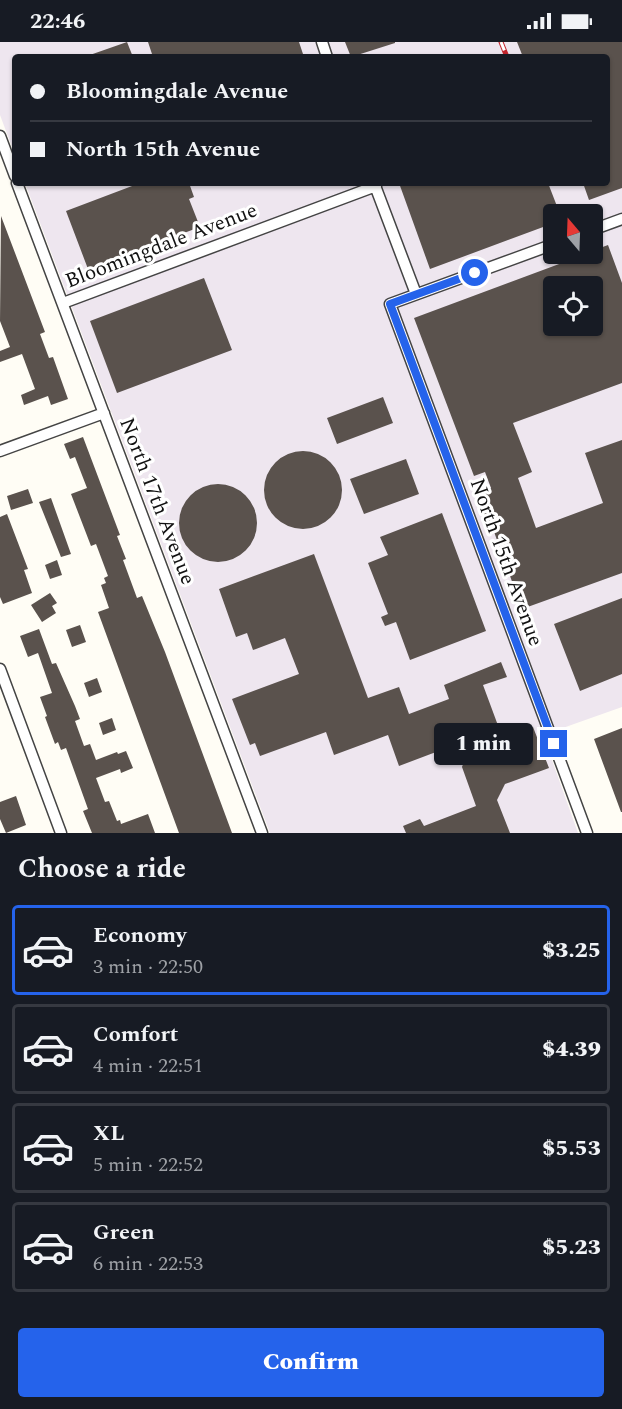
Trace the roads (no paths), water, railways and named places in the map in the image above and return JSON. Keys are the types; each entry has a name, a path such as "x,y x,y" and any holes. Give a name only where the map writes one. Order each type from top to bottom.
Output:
{"street":[{"path":"0,136 12,169"},
{"name":"North 17th Avenue","path":"18,186 262,833"},
{"name":"Bloomingdale Avenue","path":"63,303 370,186"},
{"path":"376,186 416,294 543,248"},
{"path":"603,226 622,219"},
{"name":"North 15th Avenue","path":"416,294 390,304 587,833"},
{"path":"0,451 104,413"},
{"path":"0,669 61,833"}],"railway":[{"path":"501,42 506,54"}]}
